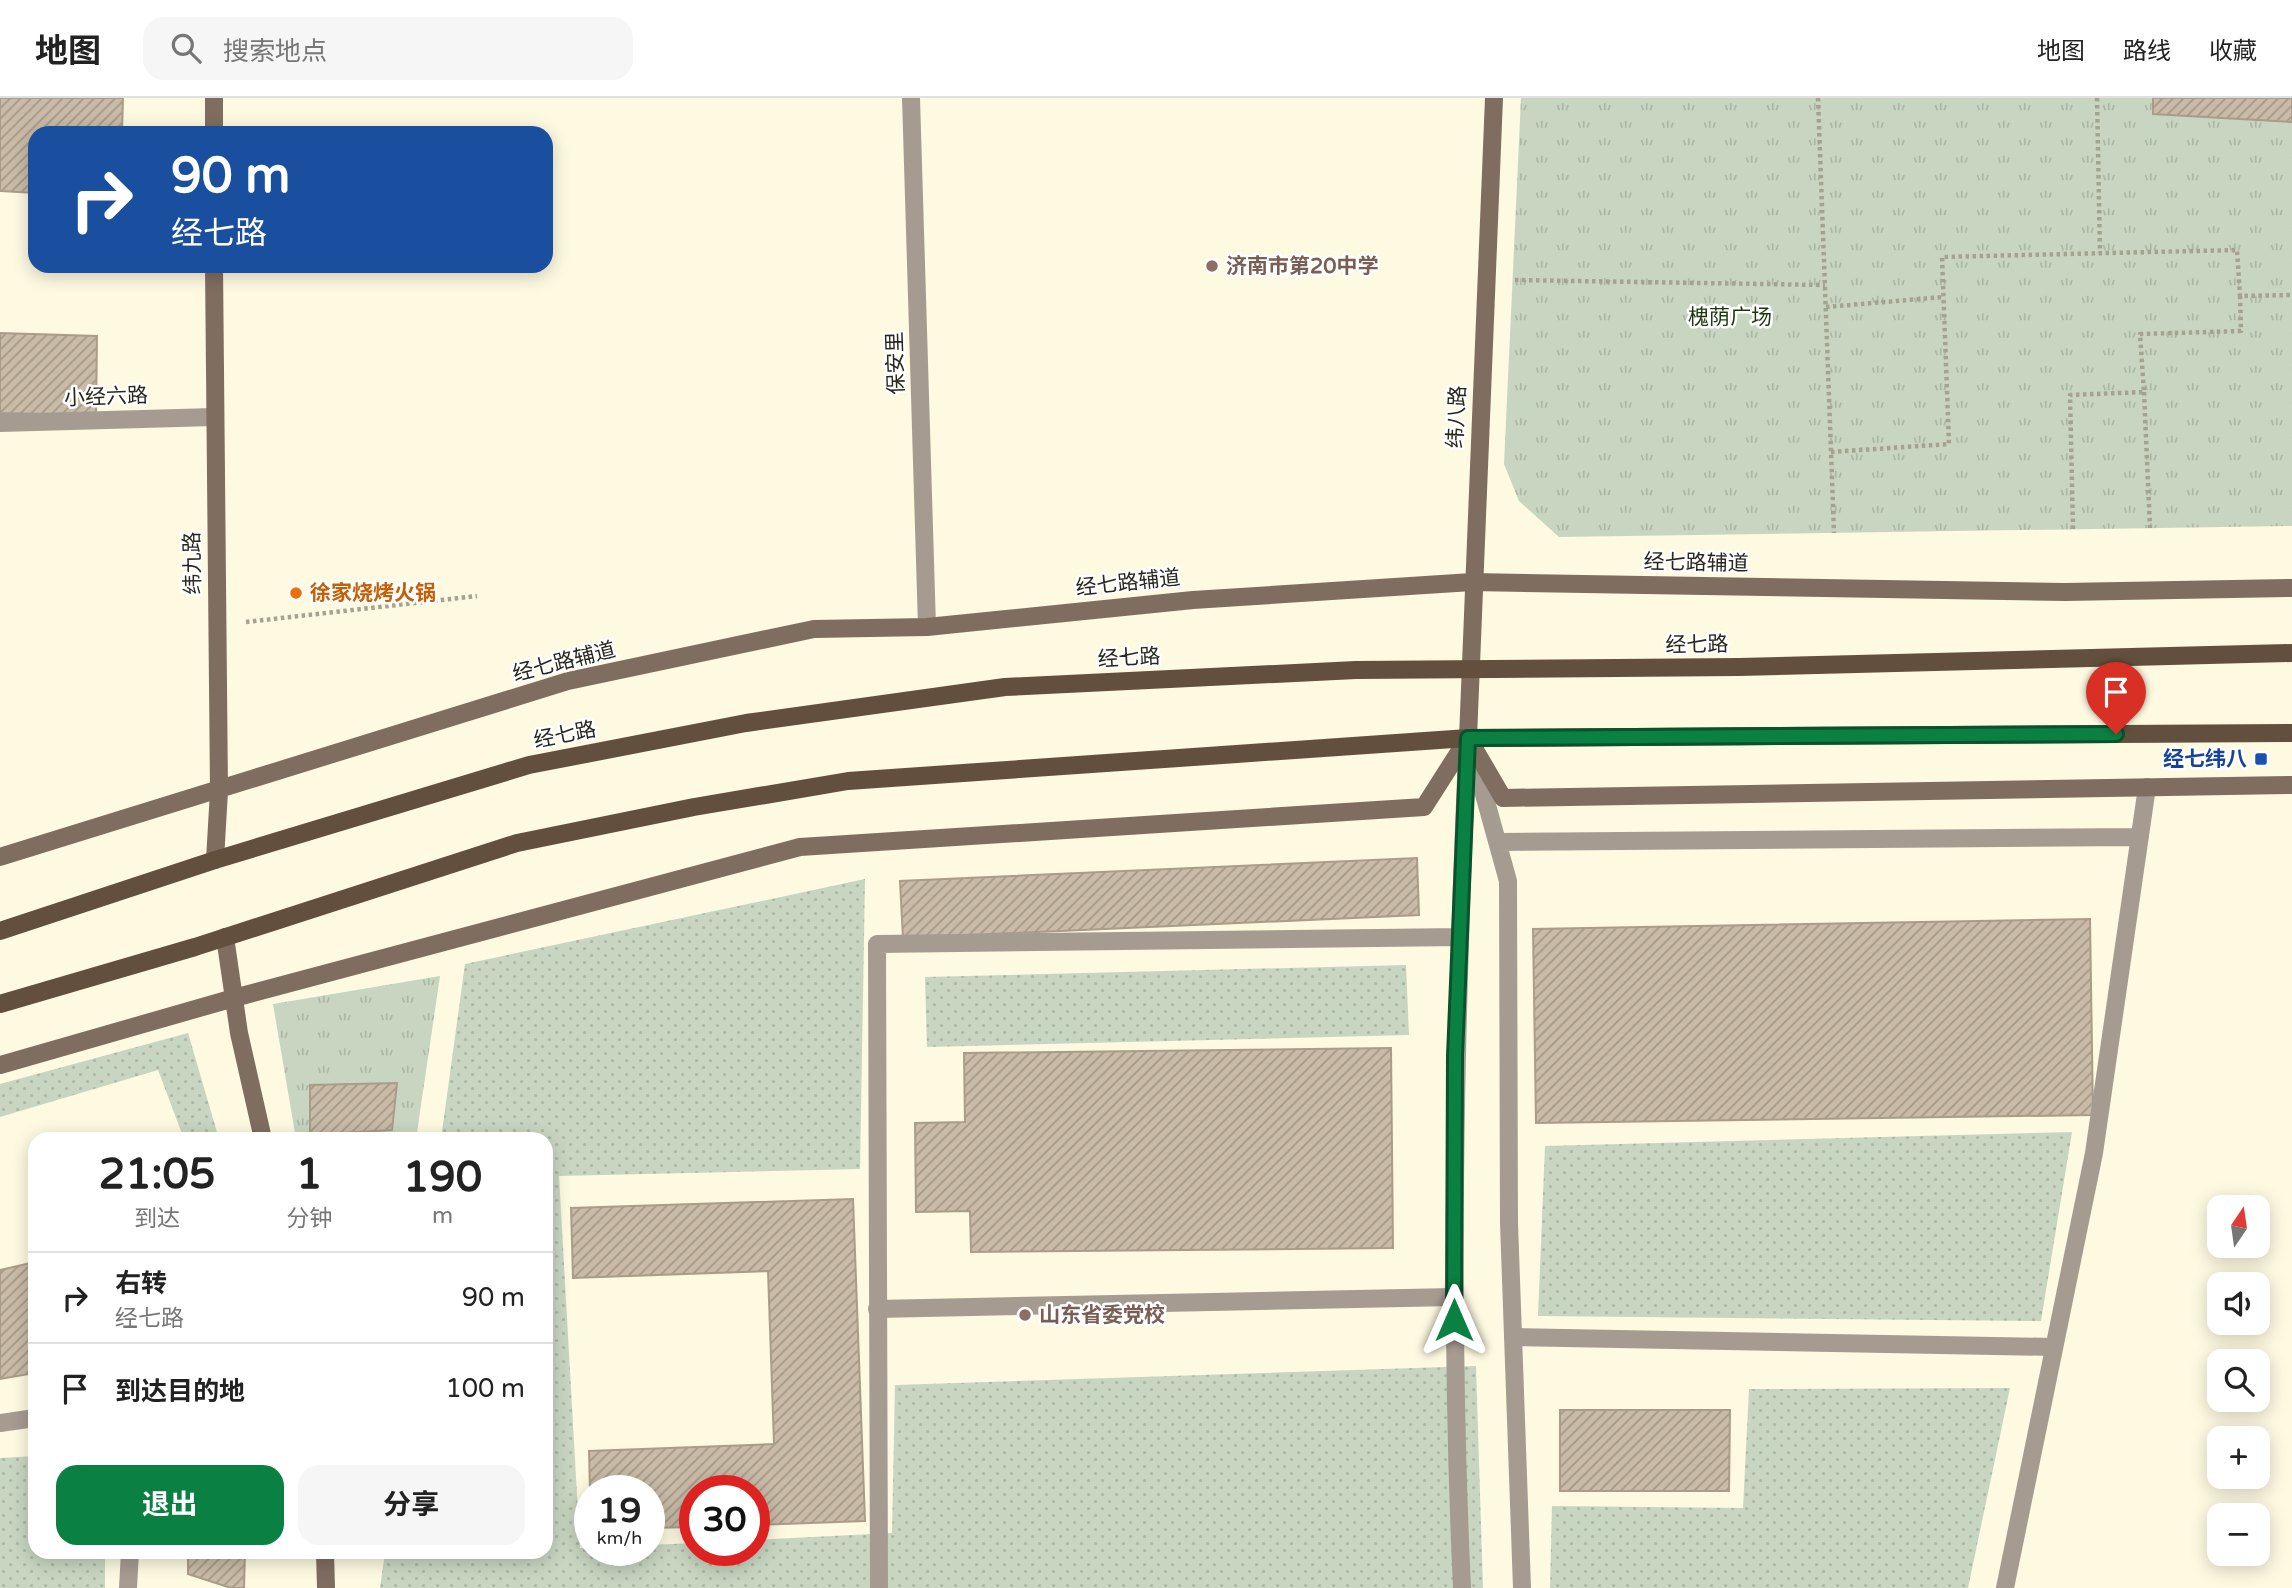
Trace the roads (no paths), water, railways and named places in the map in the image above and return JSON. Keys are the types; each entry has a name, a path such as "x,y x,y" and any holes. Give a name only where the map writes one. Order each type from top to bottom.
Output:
{"main road":[{"name":"经七路","path":"0,932 215,860 529,765 746,723 1005,687 1356,670 1739,667 2292,653"},
{"path":"0,1004 226,937 517,843 694,807 848,780 1468,738 2292,733"}],"street":[{"path":"214,98 214,126"},
{"name":"保安里","path":"911,98 927,627"},
{"name":"纬八路","path":"1468,738 1472,582 1494,98"},
{"name":"纬九路","path":"214,273 219,791 215,860"},
{"name":"小经六路","path":"0,424 214,417"},
{"name":"经七路辅道","path":"0,857 568,681 814,629 927,627 1193,600 1472,582 2065,592 2292,588"},
{"path":"1468,738 1503,798 2292,785"},
{"path":"1468,738 1508,881 1508,1210 1522,1588"},
{"path":"1462,1588 1453,1411 1455,1056 1468,738"},
{"path":"0,1065 234,998 800,847 1424,807 1468,738"},
{"path":"2005,1588 2094,1153 2147,787"},
{"path":"1497,842 2140,837"},
{"path":"226,937 239,1033 262,1132"},
{"path":"879,1588 877,944 1460,937"},
{"path":"877,1309 1454,1297"},
{"path":"1513,1337 2054,1347"},
{"path":"0,1423 28,1419"},
{"path":"128,1588 130,1559"},
{"path":"325,1559 326,1588"}],"place":[{"name":"济南市第20中学","path":"1212,266"},
{"name":"徐家烧烤火锅","path":"296,593"},
{"name":"经七纬八","path":"2261,759"},
{"name":"山东省委党校","path":"1025,1315"}],"park label":[{"name":"槐荫广场","path":"1730,317"}]}
